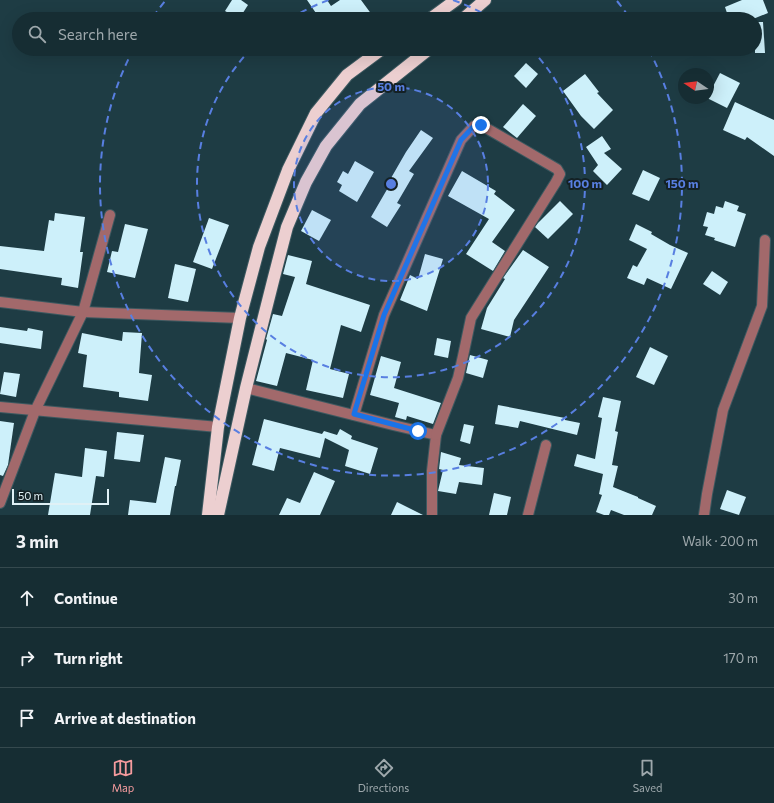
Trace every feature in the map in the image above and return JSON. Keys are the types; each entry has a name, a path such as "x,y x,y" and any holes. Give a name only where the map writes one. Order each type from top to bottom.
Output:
{"highway":[{"path":"440,12 456,0"},
{"path":"471,12 486,0"},
{"path":"208,515 218,427 240,318 259,247 288,170 316,113 347,75 373,56"},
{"path":"218,515 246,388 287,227 306,182 326,146 360,104 420,56"}],"street":[{"path":"354,414 384,315 461,140 474,126 481,125 557,169 560,174 556,182 471,318 464,356 458,378 436,435 432,471 432,515"},
{"path":"0,502 35,411 83,312 110,215"},
{"path":"704,515 723,410 762,306 765,240"},
{"path":"0,302 83,312 240,318"},
{"path":"246,388 436,435"},
{"path":"0,407 218,427"},
{"path":"528,515 546,445"}],"building":[{"path":"232,0 241,0 248,5 244,12 225,11"},
{"path":"307,0 327,0 331,6 340,0 361,0 370,12 315,12"},
{"path":"742,0 763,0 768,13 762,15 762,12 727,12 725,7"},
{"path":"762,22 763,22 765,53 762,53"},
{"path":"526,63 538,74 526,88 514,76"},
{"path":"720,73 740,83 727,108 714,102 714,85"},
{"path":"585,74 599,92 597,93 613,110 594,129 581,116 563,91"},
{"path":"735,102 774,120 774,156 747,137 745,140 723,130"},
{"path":"523,104 536,116 517,138 503,127"},
{"path":"421,130 433,138 409,171 414,174 397,203 401,205 387,227 371,217 389,186 387,185"},
{"path":"602,136 611,149 604,153 622,169 607,185 593,171 598,165 586,147"},
{"path":"355,161 374,172 357,202 339,191 342,185 337,182 343,171 348,174"},
{"path":"643,170 660,178 649,201 632,194"},
{"path":"462,171 496,191 494,194 515,210 492,242 505,251 493,271 466,254 489,219 448,196"},
{"path":"560,201 573,214 548,239 535,227"},
{"path":"725,201 739,206 737,211 746,214 735,247 714,240 715,238 705,235 708,227 703,226 707,212 714,214 716,206 723,208"},
{"path":"312,210 331,220 319,241 301,231"},
{"path":"55,213 85,217 80,252 83,252 78,288 61,285 62,278 0,269 0,246 44,251 49,220 54,221"},
{"path":"209,218 229,225 212,269 193,262"},
{"path":"125,224 148,229 135,278 107,272 112,251 118,252"},
{"path":"636,224 652,232 651,234 670,245 688,253 671,289 647,278 644,285 627,278 633,265 637,267 647,249 629,240"},
{"path":"523,250 549,267 514,320 510,337 481,329 487,308 505,279 503,278"},
{"path":"425,254 443,259 427,311 400,300 410,275 418,279"},
{"path":"288,255 312,261 306,284 370,305 361,332 341,325 330,369 349,374 343,398 306,390 313,360 286,353 277,386 256,381 273,314 282,316 295,277 283,274"},
{"path":"175,264 196,269 188,302 168,298"},
{"path":"712,271 728,282 720,295 703,284"},
{"path":"0,327 27,331 28,328 43,331 41,349 0,343"},
{"path":"123,332 142,333 139,373 152,375 148,401 119,397 119,392 83,387 87,355 78,353 82,333 122,341"},
{"path":"437,338 451,341 448,358 434,355"},
{"path":"650,347 668,356 654,385 636,377"},
{"path":"470,355 488,360 483,378 466,373"},
{"path":"381,356 401,362 394,388 441,403 433,424 407,416 406,420 395,417 399,403 370,395"},
{"path":"4,372 20,374 16,397 0,394"},
{"path":"603,397 621,401 615,431 618,432 612,465 618,466 613,487 656,506 652,515 624,515 611,510 609,515 596,512 602,495 599,494 603,474 574,466 577,454 595,459 602,418 598,417"},
{"path":"498,405 565,418 565,420 580,423 577,435 520,421 518,428 495,424"},
{"path":"264,419 322,434 324,431 337,435 340,429 352,436 351,439 378,448 370,474 345,466 349,450 325,438 320,458 280,448 274,471 252,465"},
{"path":"0,421 14,423 8,465 3,476 0,475"},
{"path":"464,424 474,426 470,444 460,441"},
{"path":"117,432 144,435 140,462 114,459"},
{"path":"85,448 107,451 104,477 96,476 90,515 48,515 55,473 82,477"},
{"path":"441,452 461,458 459,465 484,468 482,485 459,482 456,494 438,491 443,470 439,469"},
{"path":"165,457 181,460 170,515 128,515 130,500 156,503"},
{"path":"314,472 335,481 320,515 279,515 287,498 300,503"},
{"path":"727,490 746,497 739,515 720,509"},
{"path":"494,493 511,497 507,515 489,515"},
{"path":"397,502 423,515 391,515"}],"route":[{"path":"418,431 354,414 384,315 461,140 474,126 481,125"}]}
